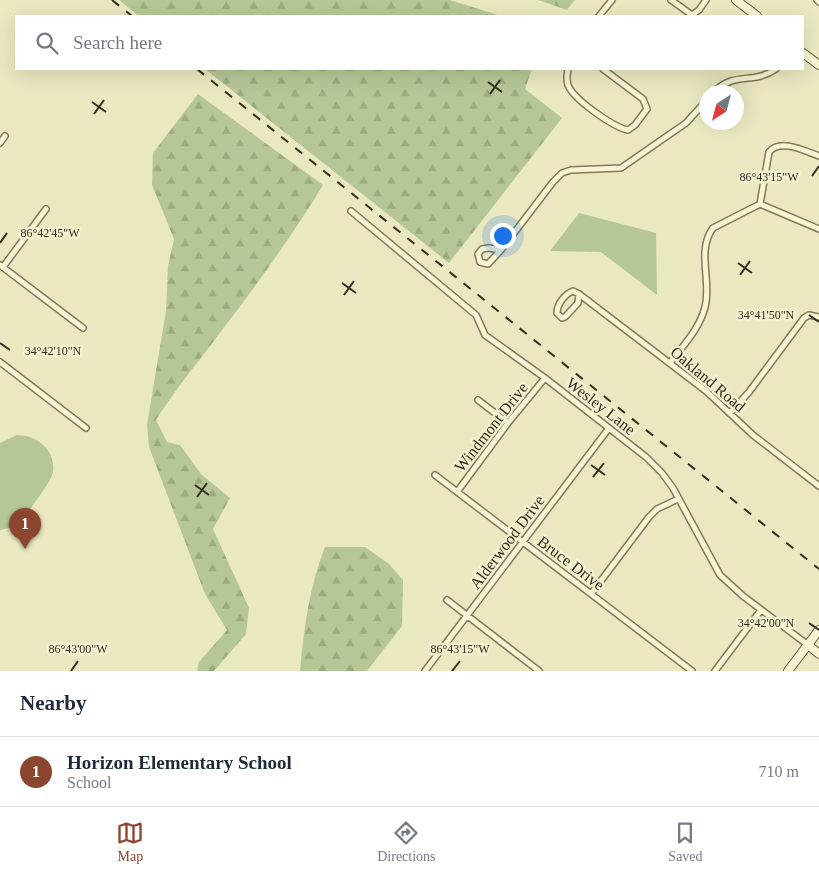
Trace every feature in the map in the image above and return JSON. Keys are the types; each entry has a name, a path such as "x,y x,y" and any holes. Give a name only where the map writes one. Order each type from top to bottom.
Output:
{"street":[{"path":"601,15 612,0"},
{"path":"670,0 692,15 699,10 706,0"},
{"path":"736,0 756,15"},
{"path":"804,54 819,66"},
{"path":"568,70 568,85 575,96 619,128 628,130 635,125 646,108 643,99 604,70"},
{"path":"721,85 729,80 761,76 774,70"},
{"path":"501,250 548,188 562,173 571,170 621,168 686,123 699,109"},
{"path":"0,143 5,136"},
{"path":"760,204 763,177 771,149 778,146 789,146 819,156"},
{"path":"760,204 819,229"},
{"path":"670,363 699,323 706,306 707,290 704,253 708,234 713,228 760,204"},
{"path":"46,209 1,266 83,328"},
{"name":"Wesley Lane","path":"351,211 476,316 485,335 545,378 646,457 662,473 720,575 732,587 808,645"},
{"path":"573,290 579,294 578,303 573,309 565,317 560,316 557,313 557,308 568,293 573,290"},
{"name":"Oakland Road","path":"579,294 706,390 753,435 819,486"},
{"path":"730,413 749,392 804,318 809,315 819,317"},
{"path":"0,362 86,428"},
{"name":"Windmont Drive","path":"457,492 508,423 545,378"},
{"path":"478,400 508,423"},
{"name":"Alderwood Drive","path":"425,671 609,428"},
{"name":"Bruce Drive","path":"435,476 692,671"},
{"path":"591,594 649,517 657,510 678,499"},
{"path":"447,600 539,671"},
{"path":"714,671 761,610"},
{"path":"788,671 819,630"},
{"path":"808,645 819,654"}],"green space":[{"path":"119,0 450,0 498,15 138,15"},
{"path":"538,0 575,0 567,10"},
{"path":"206,70 532,70 525,89 562,118 449,263"},
{"path":"198,94 323,185 274,259 156,420 167,442 180,445 201,474 230,498 213,529 249,608 246,634 214,671 197,671 199,662 227,630 205,594 149,447 147,425 166,311 168,266 174,239 152,185 153,153"},
{"path":"579,213 656,233 657,295 601,252 550,251"},
{"path":"17,435 31,438 44,445 51,457 53,472 43,491 18,523 12,527 0,530 0,443"},
{"path":"325,547 365,547 389,564 403,580 402,626 367,671 300,671 305,624 311,593"}],"railway":[{"path":"112,0 131,15"},
{"path":"198,70 819,569"}],"place":[{"name":"Horizon Elementary School","path":"25,549"}]}
